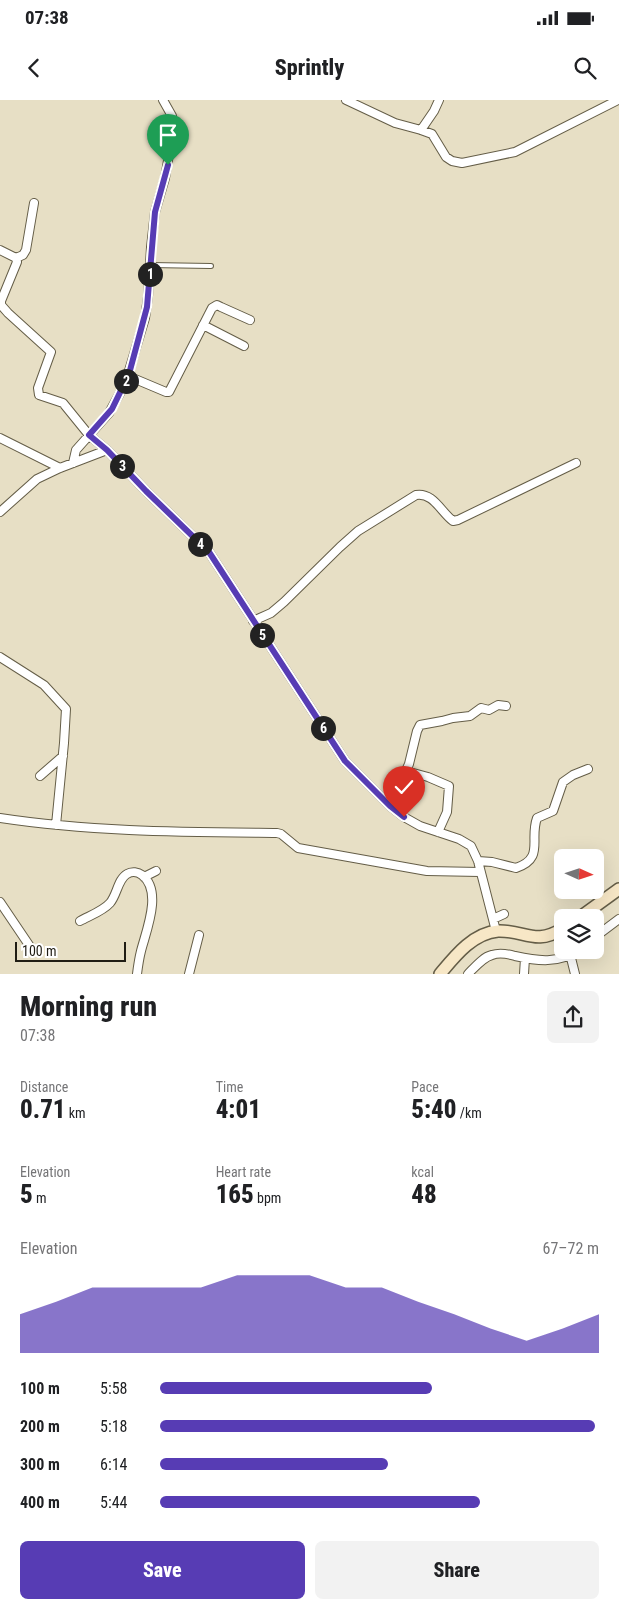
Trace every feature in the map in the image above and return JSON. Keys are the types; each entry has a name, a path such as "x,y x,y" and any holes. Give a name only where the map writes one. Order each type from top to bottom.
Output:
{"main road":[{"path":"591,909 619,889"},
{"path":"440,974 458,953 472,941 496,931 545,937 554,934"}],"street":[{"path":"73,463 76,450 112,409 128,376 147,307 155,212 165,178 172,137 172,116 163,100"},
{"path":"346,100 399,124 421,130 434,137 446,157 462,164 516,152 618,100"},
{"path":"421,130 434,112 439,100"},
{"path":"0,250 16,258 22,256 26,250 34,203"},
{"path":"16,258 17,264 0,302 8,313 51,352 38,388 39,396 63,403 89,435 107,450 209,552 345,761 390,806 412,822 466,842 474,851 493,910 496,931"},
{"path":"128,376 169,392 212,308 217,305 250,320"},
{"path":"203,325 244,346"},
{"path":"0,438 60,468"},
{"path":"0,512 32,483 60,468 107,450"},
{"path":"253,620 272,613 358,531 416,495 428,496 453,521 576,463"},
{"path":"0,656 44,685 65,708 63,756 56,826"},
{"path":"390,806 412,756 420,725 472,715 481,708 489,710 498,705 506,706"},
{"path":"40,776 63,756"},
{"path":"478,861 492,862 516,868 532,857 535,852 534,838 537,818 553,811 563,782 566,779 588,769"},
{"path":"406,770 449,786 447,812 438,832"},
{"path":"0,818 56,826 163,832 279,833 296,847 306,850 427,871 480,872"},
{"path":"144,877 156,871"},
{"path":"80,921 110,903 126,874 140,873 152,893 152,911 137,974"},
{"path":"0,902 31,948"},
{"path":"493,919 504,914"},
{"path":"604,930 619,919"},
{"path":"189,974 198,934"},
{"path":"468,974 493,954 502,953 525,958 549,960 559,959"},
{"path":"524,974 525,958"},
{"path":"571,959 575,974"}],"lane":[{"path":"150,265 211,266"}],"route":[{"path":"168,165 155,212 145,318 129,374 112,409 89,435 107,450 209,552 345,761 390,806 404,817"}]}
